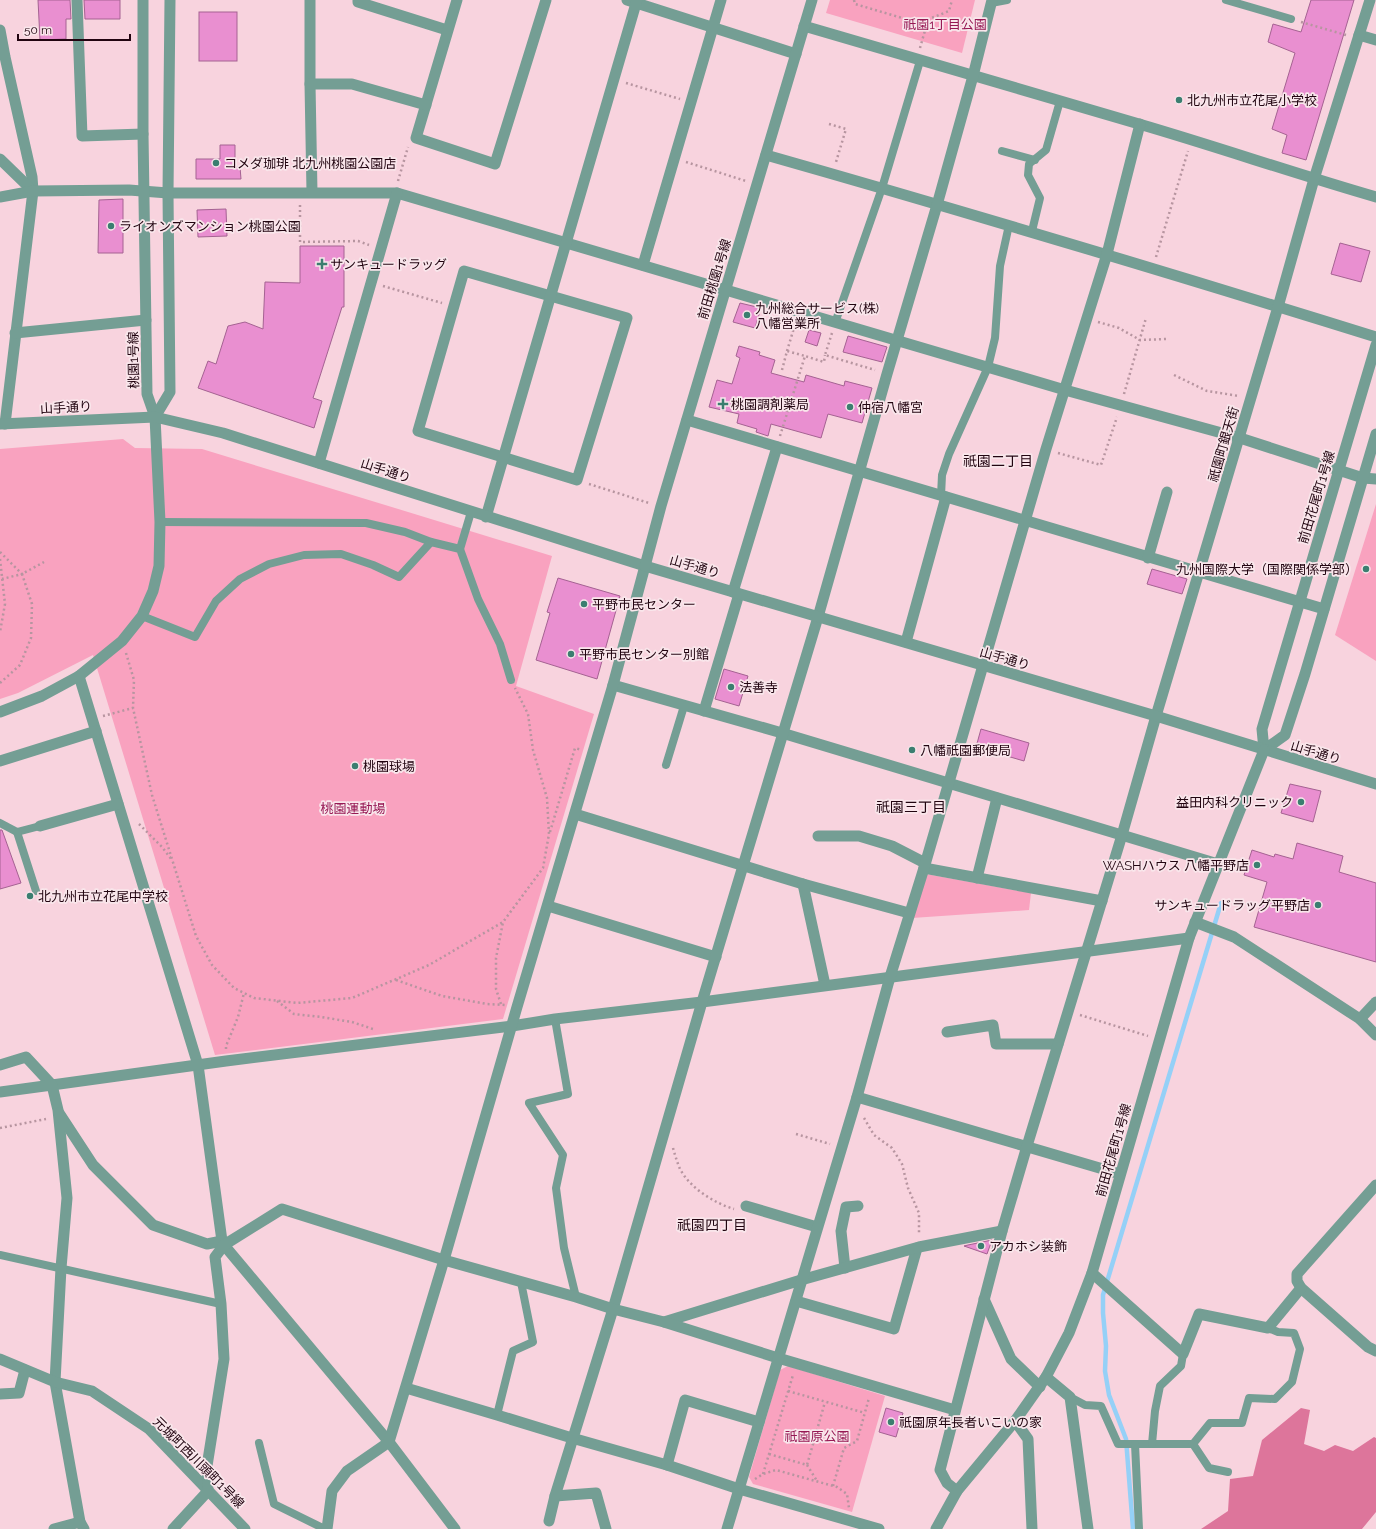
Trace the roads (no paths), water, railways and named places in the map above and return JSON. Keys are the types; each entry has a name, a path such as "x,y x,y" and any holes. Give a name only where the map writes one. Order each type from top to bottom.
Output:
{"street":[{"path":"77,0 82,136 143,134"},
{"name":"桃園1号線","path":"0,712 42,696 79,676 122,641 142,616 153,591 159,566 160,522 155,417 147,394 143,134 143,0"},
{"path":"155,417 170,392 168,193 170,0"},
{"path":"310,0 312,192"},
{"path":"358,0 358,2 447,30"},
{"path":"457,0 416,138 495,164 546,0"},
{"path":"643,265 721,0"},
{"name":"前田桃園1号線","path":"389,1442 444,1260 517,1007 614,685 661,506 812,0"},
{"name":"祇園町銀天街","path":"957,1491 947,1483 940,1470 1002,1231 1240,438 1314,179 1370,0"},
{"path":"486,517 614,79 633,1 712,28 796,54"},
{"path":"549,1521 572,1438 613,1309 702,1002 818,617 896,341 937,205 973,76 991,2"},
{"path":"804,26 1140,124 1376,197"},
{"path":"0,30 4,57 32,177 33,191 2,424"},
{"path":"1358,37 1376,40"},
{"path":"310,84 352,84 426,105"},
{"path":"727,1529 857,1097 890,977 1026,521 1046,449 1107,254 1140,124"},
{"path":"766,155 1032,231 1376,337"},
{"path":"0,159 33,191"},
{"path":"0,197 33,191 129,190 168,193 396,193 896,341 1065,390 1240,438 1363,478 1376,479"},
{"path":"319,463 396,193"},
{"path":"464,271 551,296 626,318 577,480 418,431 464,271"},
{"path":"15,333 146,320"},
{"name":"前田花尾町1号線","path":"936,1529 957,1491 1015,1421 1040,1387 1069,1333 1092,1273 1189,938 1264,750 1262,729 1376,346"},
{"name":"山手通り","path":"2,424 155,417 223,433 645,566 1156,716 1376,784"},
{"path":"687,420 1299,603 1324,609"},
{"path":"1264,750 1285,735 1376,434"},
{"path":"704,711 777,447"},
{"path":"1148,558 1167,492"},
{"path":"906,642 943,496"},
{"path":"79,676 198,1065 223,1243 389,1442 454,1529"},
{"path":"614,685 782,733 1218,864"},
{"path":"0,761 96,731"},
{"path":"977,878 997,798"},
{"path":"40,826 118,804"},
{"path":"575,814 803,884 909,913"},
{"path":"818,836 859,836 892,846 924,865 977,878 1102,901"},
{"path":"803,884 825,985"},
{"path":"548,906 716,957"},
{"path":"1195,922 1234,937 1360,1019 1376,1035"},
{"path":"0,1092 226,1061 702,1002 1189,938"},
{"path":"1360,1019 1376,1002"},
{"path":"946,1032 993,1025 996,1044 1058,1044"},
{"path":"0,1065 26,1057 52,1085 58,1114 67,1198 61,1268 55,1382 82,1526 54,1529"},
{"path":"857,1097 1120,1174"},
{"path":"58,1114 93,1165 153,1225 207,1244 223,1243 282,1209 444,1260 576,1297 613,1309 664,1322 778,1358 955,1410"},
{"path":"1376,1185 1297,1274 1297,1281 1301,1288 1368,1347 1376,1351"},
{"path":"746,1206 817,1227"},
{"path":"845,1268 841,1231 846,1207 858,1206"},
{"path":"664,1322 801,1280 918,1248 1002,1231"},
{"path":"173,1529 208,1491 207,1466 224,1359 221,1304 215,1257 223,1243"},
{"path":"796,1301 894,1329 918,1248"},
{"path":"1092,1273 1184,1354 1199,1314 1268,1328 1301,1288"},
{"path":"984,1299 1011,1359 1040,1387"},
{"name":"元城町西川頭町1号線","path":"0,1359 55,1382 92,1391 150,1429 245,1529"},
{"path":"0,1394 19,1393 25,1370"},
{"path":"1046,1377 1070,1397 1088,1529"},
{"path":"406,1388 667,1465 739,1489 879,1529"},
{"path":"667,1465 685,1400 759,1422"},
{"path":"1015,1421 1028,1439 1032,1529"},
{"path":"326,1529 332,1491 347,1471 389,1442"},
{"path":"555,1496 596,1493 606,1529"}],"lane":[{"path":"991,2 1007,0"},
{"path":"1226,0 1247,3 1291,19"},
{"path":"835,323 882,188 919,60"},
{"path":"1032,231 1040,198 1028,175 1029,164 1046,150 1060,101"},
{"path":"1002,151 1035,160"},
{"path":"943,496 942,475 949,454 988,367 995,338 1000,266 1009,225"},
{"path":"471,512 460,549 478,599 500,644 511,680"},
{"path":"160,522 366,523 405,532 431,542 460,549"},
{"path":"142,616 195,636 216,601 240,579 269,564 304,555 341,554 373,565 399,577 431,542"},
{"path":"666,765 684,706"},
{"path":"0,823 17,832 40,826"},
{"path":"17,832 36,891"},
{"path":"556,1019 568,1094 529,1103 562,1155 556,1188 564,1248 576,1297"},
{"path":"0,1255 221,1304"},
{"path":"498,1415 513,1351 533,1342 521,1282"},
{"path":"1193,1444 1210,1423 1242,1423 1249,1398 1275,1399 1292,1382 1300,1349 1294,1333 1278,1332 1268,1328"},
{"path":"1152,1444 1155,1411 1160,1386 1181,1366 1184,1354"},
{"path":"1070,1397 1086,1405 1101,1406 1118,1444 1193,1444"},
{"path":"260,1443 274,1504 326,1529"},
{"path":"1133,1444 1139,1529"},
{"path":"1193,1444 1209,1468 1228,1472"}],"waterway":[{"path":"1133,1529 1126,1439 1109,1395 1105,1371 1106,1346 1103,1295 1221,903"}],"place":[{"name":"北九州市立花尾小学校","path":"1179,100"},
{"name":"コメダ珈琲 北九州桃園公園店","path":"216,163"},
{"name":"ライオンズマンション桃園公園","path":"111,226"},
{"name":"サンキュードラッグ","path":"322,264"},
{"name":"九州総合サービス(株) 八幡営業所","path":"747,315"},
{"name":"桃園調剤薬局","path":"723,404"},
{"name":"仲宿八幡宮","path":"850,407"},
{"name":"九州国際大学（国際関係学部）","path":"1366,569"},
{"name":"平野市民センター","path":"584,604"},
{"name":"平野市民センター別館","path":"571,654"},
{"name":"法善寺","path":"731,687"},
{"name":"八幡祇園郵便局","path":"912,750"},
{"name":"桃園球場","path":"355,766"},
{"name":"益田内科クリニック","path":"1301,802"},
{"name":"WASHハウス 八幡平野店","path":"1257,865"},
{"name":"北九州市立花尾中学校","path":"30,896"},
{"name":"サンキュードラッグ平野店","path":"1318,905"},
{"name":"アカホシ装飾","path":"981,1246"},
{"name":"祇園原年長者いこいの家","path":"891,1422"}],"district":[{"name":"祇園二丁目","path":"998,461"},
{"name":"祇園三丁目","path":"911,807"},
{"name":"祇園四丁目","path":"712,1225"}],"park label":[{"name":"祇園1丁目公園","path":"945,24"},
{"name":"桃園運動場","path":"353,808"},
{"name":"祇園原公園","path":"817,1436"}]}
